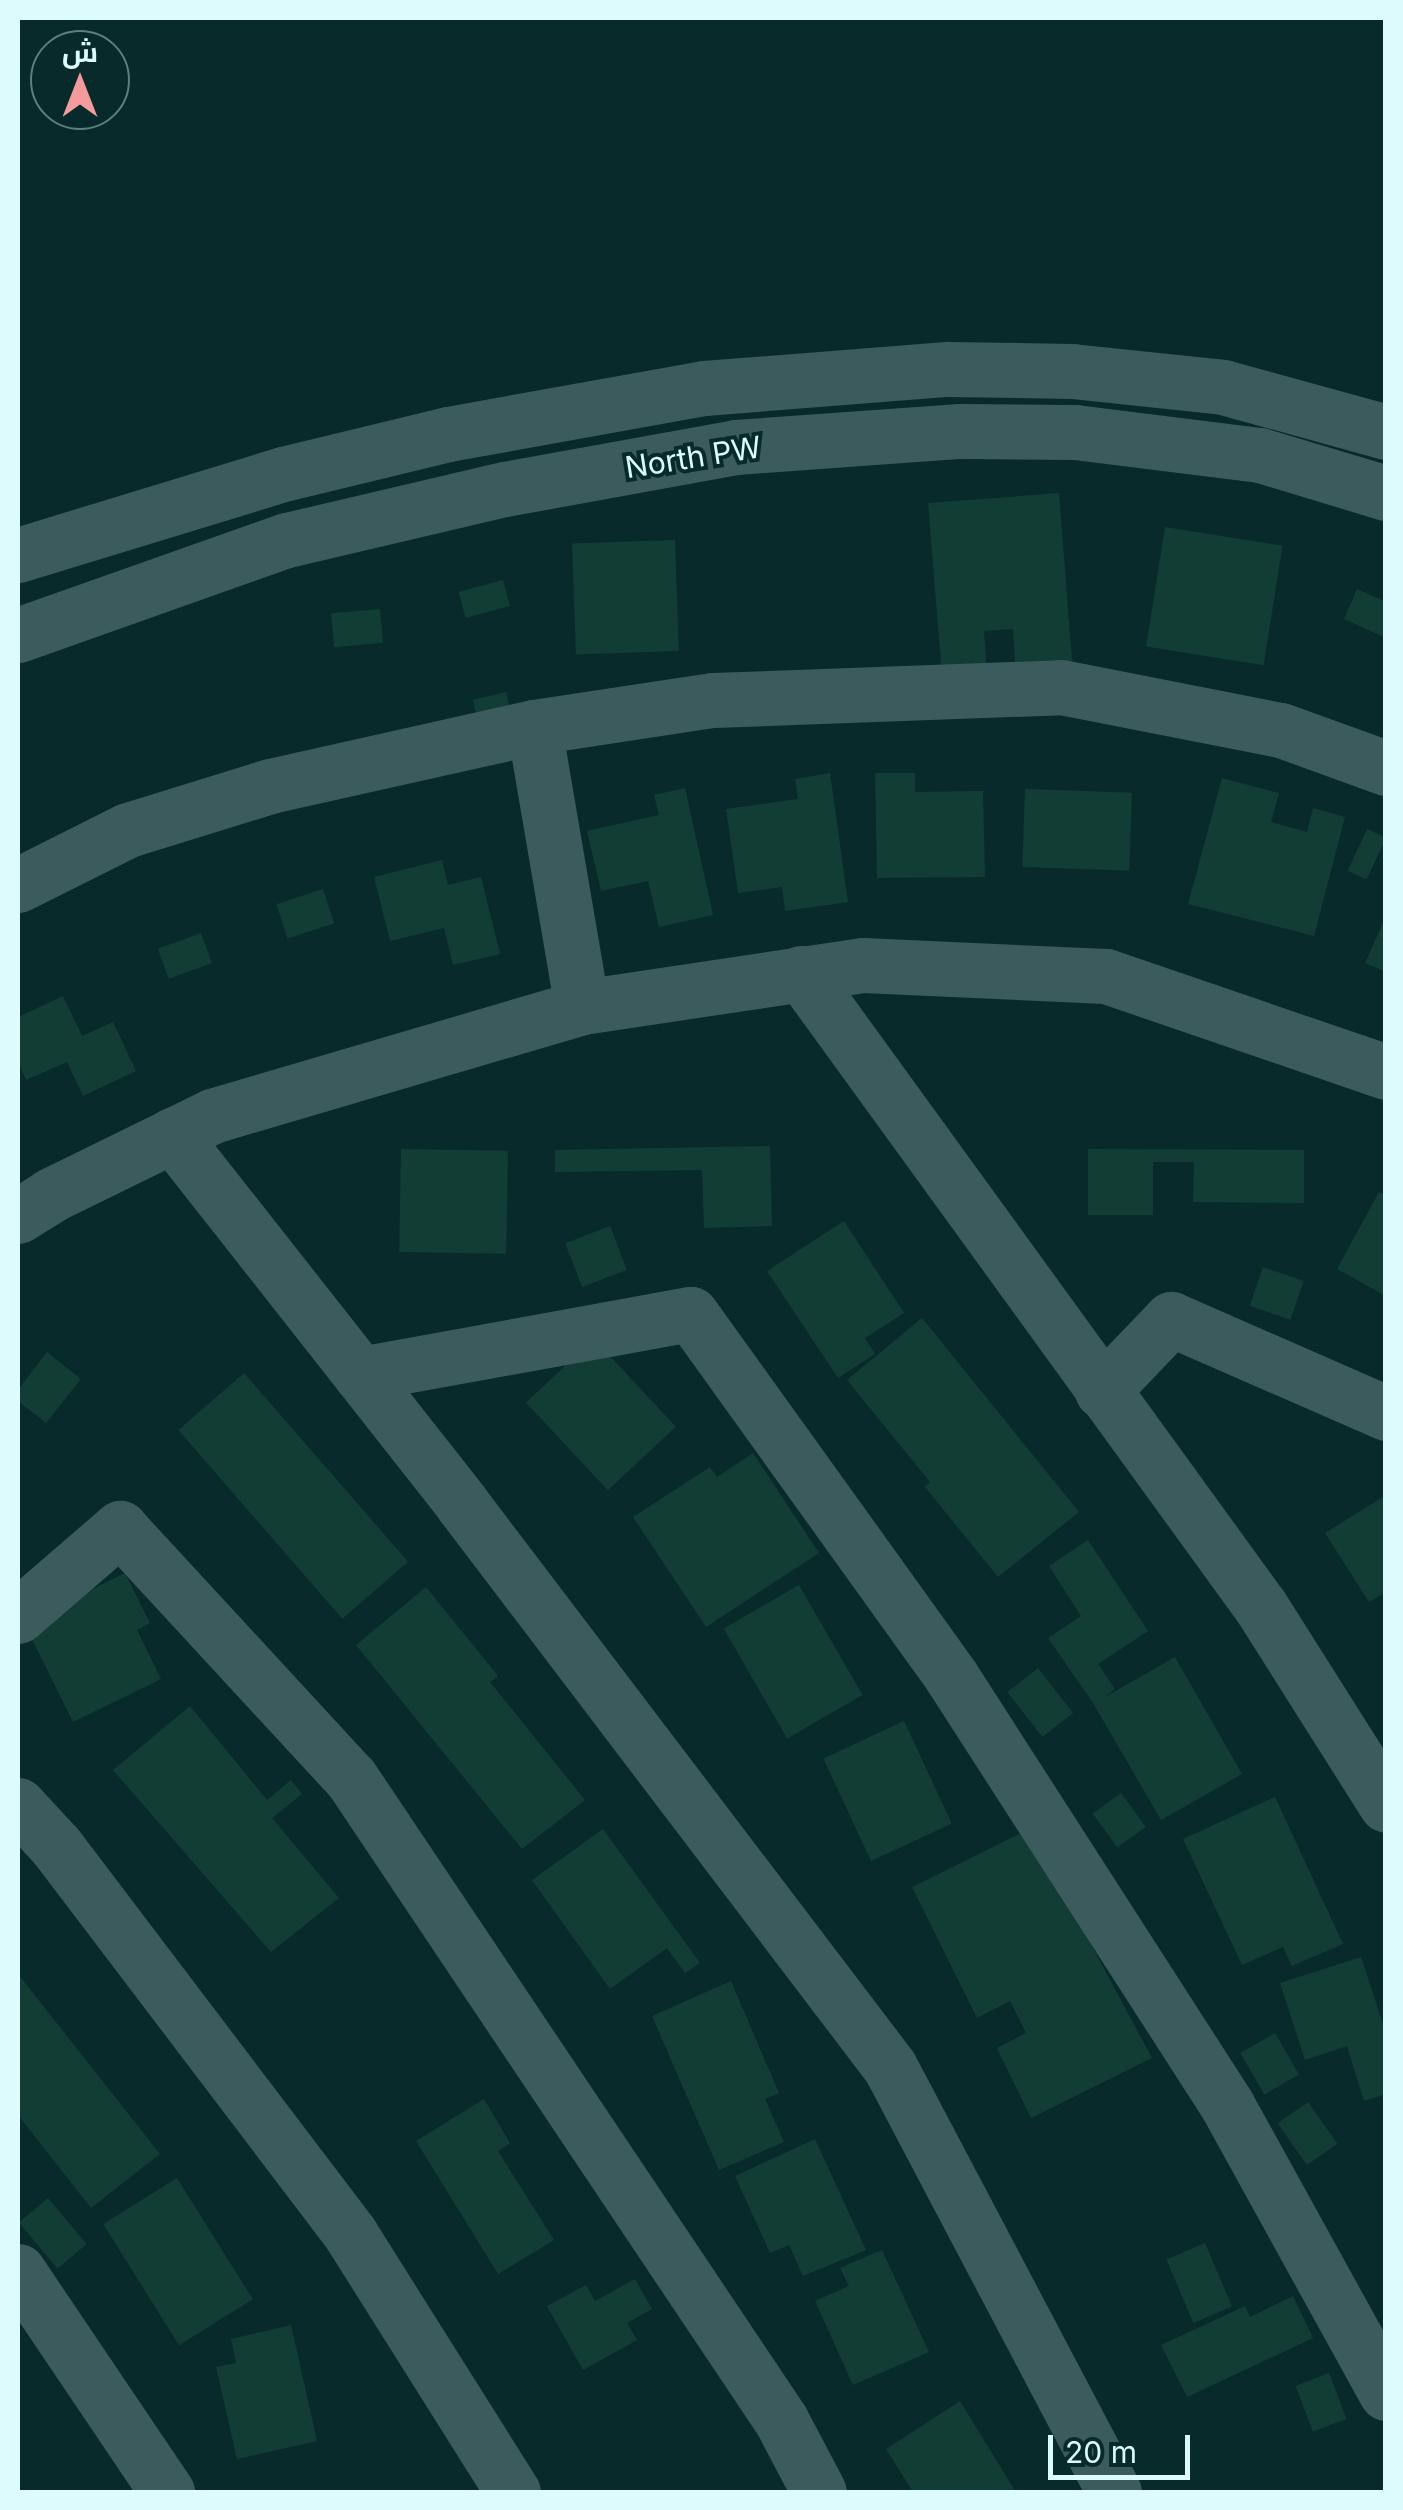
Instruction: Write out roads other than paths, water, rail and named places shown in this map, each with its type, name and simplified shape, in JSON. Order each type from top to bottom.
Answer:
[{"type":"street","name":"North PW","points":[[18,555],[283,474],[429,438],[704,388],[947,369],[1072,371],[1222,387],[1378,415]]},
{"type":"street","name":"North PW","points":[[18,635],[286,540],[505,490],[736,447],[960,431],[1075,432],[1260,456],[1386,494]]},
{"type":"street","points":[[18,885],[128,830],[270,786],[534,728],[713,700],[1061,687],[1281,730],[1386,768]]},
{"type":"street","points":[[534,728],[582,1006]]},
{"type":"street","points":[[18,1216],[50,1195],[212,1116],[582,1006],[863,965],[1106,976],[1386,1072]]},
{"type":"street","points":[[801,974],[1261,1607],[1386,1805]]},
{"type":"street","points":[[172,1136],[360,1374],[890,2067],[1114,2492]]},
{"type":"street","points":[[360,1374],[692,1314],[972,1708],[1227,2105],[1386,2393]]},
{"type":"street","points":[[1102,1391],[1171,1319],[1386,1412]]},
{"type":"street","points":[[18,1616],[120,1528],[351,1778],[780,2420],[819,2492]]},
{"type":"street","points":[[18,1805],[56,1846],[351,2234],[513,2492]]},
{"type":"street","points":[[18,2271],[168,2492]]}]
